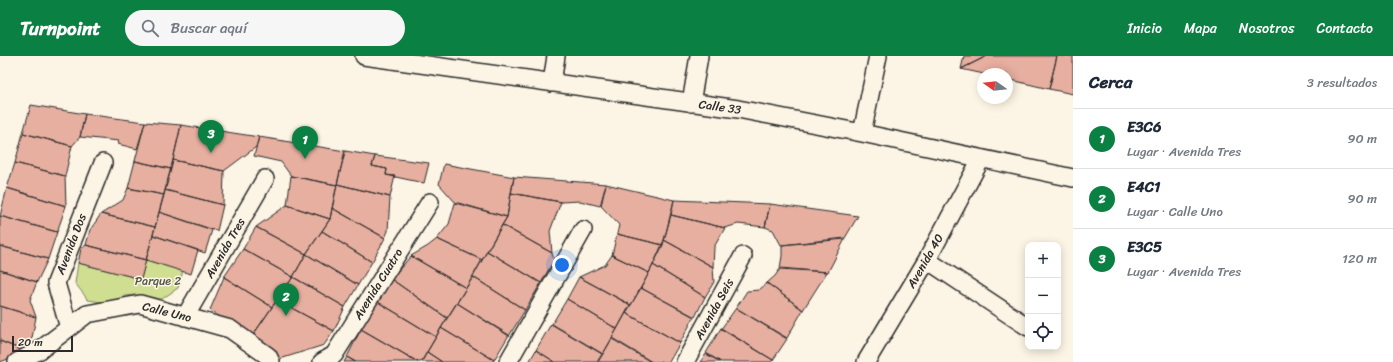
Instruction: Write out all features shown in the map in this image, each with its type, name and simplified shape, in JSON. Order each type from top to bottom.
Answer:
[{"type":"street","name":"Calle 33","points":[[364,56],[428,60],[552,83],[738,109],[862,132],[1073,178]]},
{"type":"street","points":[[552,83],[556,56]]},
{"type":"street","points":[[691,102],[699,56]]},
{"type":"street","points":[[862,132],[878,56]]},
{"type":"street","name":"Avenida 40","points":[[866,362],[927,260],[982,159]]},
{"type":"street","name":"Avenida Dos","points":[[69,328],[56,283],[104,163]]},
{"type":"street","name":"Avenida Tres","points":[[185,317],[265,179]]},
{"type":"street","name":"Avenida Cuatro","points":[[322,362],[334,355],[430,202]]},
{"type":"street","points":[[508,362],[583,230]]},
{"type":"street","name":"Avenida Seis","points":[[685,362],[743,256]]},
{"type":"street","points":[[927,260],[1025,325]]},
{"type":"street","name":"Calle Uno","points":[[18,362],[40,350],[87,314],[140,304],[230,329],[268,356],[271,362]]},
{"type":"green space","name":"Parque 2","points":[[146,260],[183,271],[178,288],[162,299],[134,295],[125,296],[108,303],[88,300],[75,283],[78,263],[141,279]]},
{"type":"building","points":[[964,56],[987,56],[961,69]]},
{"type":"building","points":[[987,56],[1057,56],[1049,89],[1013,80],[1013,68],[977,68],[977,72],[961,69]]},
{"type":"building","points":[[1057,56],[1073,56],[1073,94],[1049,89]]},
{"type":"building","points":[[31,105],[85,114],[80,137],[72,146],[23,133]]},
{"type":"building","points":[[85,114],[145,122],[137,149],[118,144],[119,141],[80,137]]},
{"type":"building","points":[[145,122],[181,125],[171,169],[135,161]]},
{"type":"building","points":[[181,125],[259,137],[256,147],[224,171],[173,160]]},
{"type":"building","points":[[23,133],[72,146],[65,176],[15,163]]},
{"type":"building","points":[[259,137],[345,151],[337,185],[291,176],[281,162],[254,156]]},
{"type":"building","points":[[345,151],[375,156],[372,166],[387,169],[386,175],[395,176],[390,197],[337,184]]},
{"type":"building","points":[[375,156],[429,163],[424,183],[386,175],[387,169],[372,166]]},
{"type":"building","points":[[173,160],[224,171],[223,205],[165,190]]},
{"type":"building","points":[[135,161],[171,169],[164,195],[128,188]]},
{"type":"building","points":[[15,163],[65,176],[66,206],[7,188]]},
{"type":"building","points":[[444,164],[514,177],[507,217],[455,202],[439,184]]},
{"type":"building","points":[[291,176],[337,185],[330,219],[287,205]]},
{"type":"building","points":[[514,177],[606,184],[600,206],[580,201],[561,202],[511,193]]},
{"type":"building","points":[[337,184],[390,197],[388,231],[385,238],[332,208]]},
{"type":"building","points":[[606,184],[674,200],[663,245],[617,234],[619,225],[601,206]]},
{"type":"building","points":[[7,188],[66,206],[57,232],[0,216]]},
{"type":"building","points":[[128,188],[164,195],[155,227],[101,214],[123,200]]},
{"type":"building","points":[[165,190],[223,205],[217,231],[159,212]]},
{"type":"building","points":[[511,193],[561,202],[550,231],[552,253],[502,225],[507,217]]},
{"type":"building","points":[[674,200],[770,204],[765,227],[738,224],[725,228],[671,215]]},
{"type":"building","points":[[455,203],[507,217],[482,260],[437,239],[449,224]]},
{"type":"building","points":[[770,204],[858,216],[845,238],[781,245],[773,230],[765,227]]},
{"type":"building","points":[[287,205],[330,219],[306,254],[256,227]]},
{"type":"building","points":[[332,208],[385,238],[372,262],[322,231],[330,219]]},
{"type":"building","points":[[159,212],[212,230],[205,253],[153,235]]},
{"type":"building","points":[[101,214],[155,227],[146,260],[86,245],[90,230]]},
{"type":"building","points":[[671,215],[725,228],[714,247],[713,267],[664,240]]},
{"type":"building","points":[[0,216],[57,232],[48,259],[0,246]]},
{"type":"building","points":[[502,225],[552,253],[554,260],[541,283],[487,251]]},
{"type":"building","points":[[256,227],[306,254],[293,277],[243,249]]},
{"type":"building","points":[[322,231],[372,262],[358,285],[306,254]]},
{"type":"building","points":[[617,234],[663,245],[649,273],[612,255]]},
{"type":"building","points":[[153,235],[198,250],[191,274],[146,260]]},
{"type":"building","points":[[437,239],[482,260],[466,288],[411,256]]},
{"type":"building","points":[[845,239],[828,272],[780,268],[782,245]]},
{"type":"building","points":[[664,240],[713,267],[714,282],[705,297],[653,265]]},
{"type":"building","points":[[86,245],[146,260],[141,279],[78,263],[81,249]]},
{"type":"building","points":[[0,246],[48,259],[37,282],[0,270]]},
{"type":"building","points":[[243,249],[293,277],[272,307],[224,277]]},
{"type":"building","points":[[487,251],[541,283],[525,310],[473,277]]},
{"type":"building","points":[[306,254],[358,285],[345,307],[293,277]]},
{"type":"building","points":[[612,255],[649,273],[631,305],[579,277],[605,265]]},
{"type":"building","points":[[411,256],[466,288],[447,318],[391,279]]},
{"type":"building","points":[[653,265],[705,297],[695,317],[641,288]]},
{"type":"building","points":[[780,269],[827,272],[803,310],[767,283]]},
{"type":"building","points":[[0,270],[37,282],[30,300],[36,317],[0,306]]},
{"type":"building","points":[[224,277],[272,307],[251,338],[210,310]]},
{"type":"building","points":[[293,277],[345,307],[334,331],[277,300]]},
{"type":"building","points":[[473,277],[525,310],[509,336],[457,303]]},
{"type":"building","points":[[579,277],[630,305],[617,329],[567,299]]},
{"type":"building","points":[[391,279],[447,318],[436,337],[378,302]]},
{"type":"building","points":[[767,283],[803,310],[787,338],[736,308],[747,291],[759,290]]},
{"type":"building","points":[[641,288],[694,317],[680,343],[626,313]]},
{"type":"building","points":[[567,299],[617,329],[603,354],[552,324]]},
{"type":"building","points":[[277,300],[334,331],[324,345],[280,359],[251,338]]},
{"type":"building","points":[[378,302],[436,337],[421,362],[418,362],[361,329]]},
{"type":"building","points":[[457,303],[509,335],[494,360],[441,328]]},
{"type":"building","points":[[0,306],[36,317],[32,338],[22,350],[0,341]]},
{"type":"building","points":[[736,308],[787,339],[773,360],[721,329]]},
{"type":"building","points":[[626,313],[680,343],[669,362],[652,362],[612,338]]},
{"type":"building","points":[[551,324],[602,354],[597,362],[555,362],[536,350]]},
{"type":"building","points":[[441,328],[494,360],[493,362],[442,362],[427,352]]},
{"type":"building","points":[[721,328],[773,360],[771,362],[721,362],[706,353]]},
{"type":"building","points":[[361,329],[418,362],[356,362],[347,357]]},
{"type":"building","points":[[612,339],[651,362],[598,362]]},
{"type":"building","points":[[0,341],[22,350],[11,358],[0,362]]},
{"type":"building","points":[[536,350],[555,362],[529,362]]},
{"type":"building","points":[[427,352],[442,362],[422,362]]},
{"type":"building","points":[[706,354],[720,362],[700,362]]},
{"type":"building","points":[[347,357],[355,362],[344,362]]},
{"type":"place","name":"E3C5","points":[[211,153]]},
{"type":"place","name":"E3C6","points":[[305,159]]},
{"type":"place","name":"E4C1","points":[[286,316]]}]
